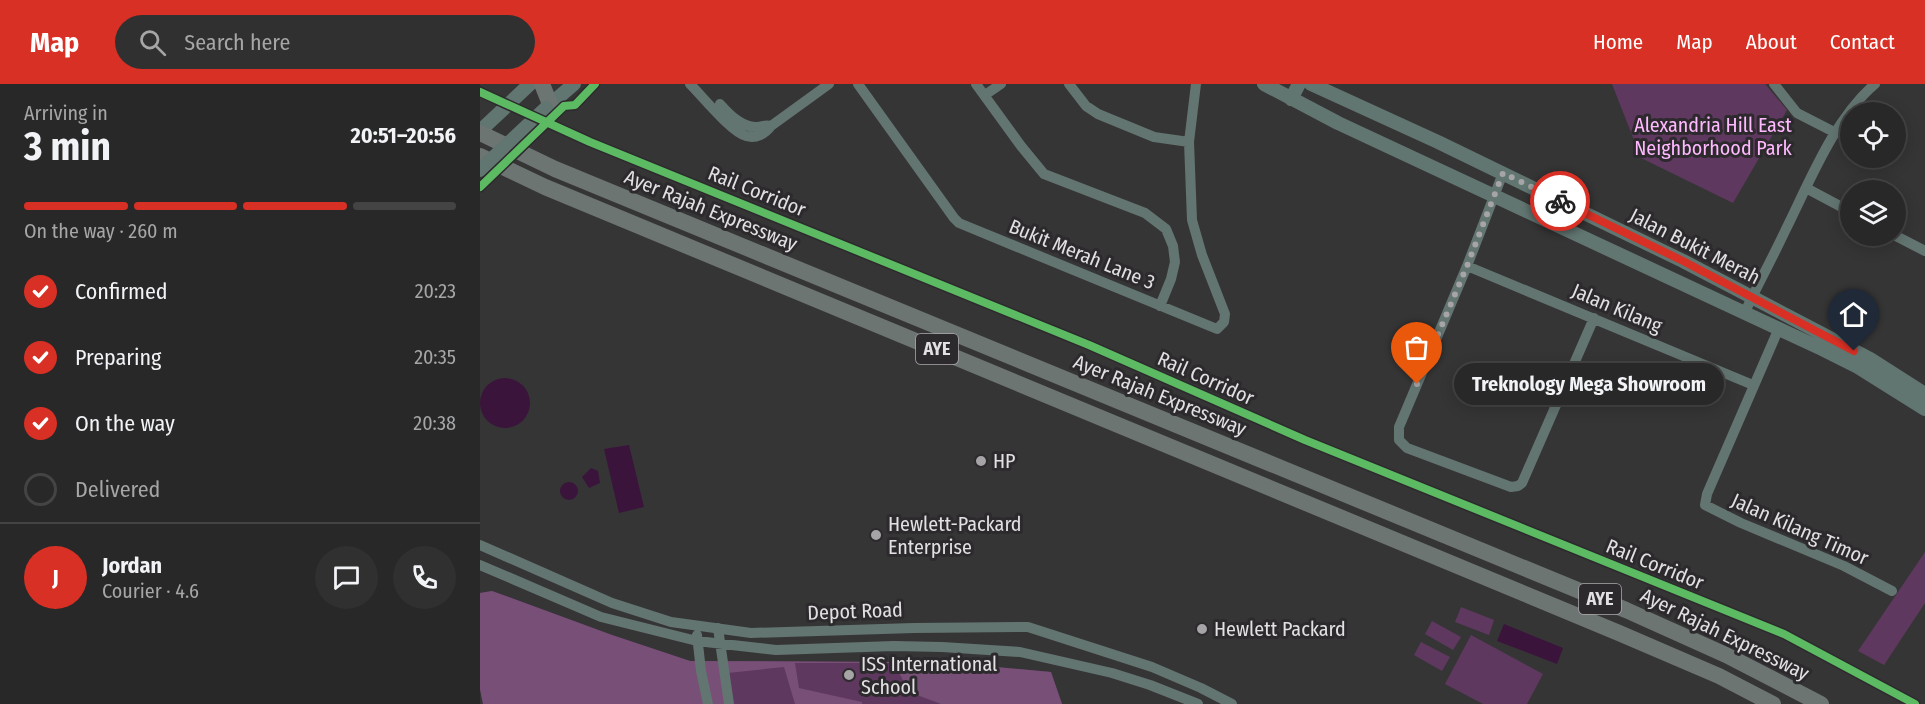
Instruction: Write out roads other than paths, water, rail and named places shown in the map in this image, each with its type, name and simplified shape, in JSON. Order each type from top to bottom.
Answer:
[{"type":"highway","points":[[542,84],[548,106]]},
{"type":"highway","name":"Ayer Rajah Expressway","points":[[480,132],[555,169],[1626,610],[1726,655],[1821,704]]},
{"type":"highway","name":"Ayer Rajah Expressway","points":[[480,156],[545,187],[1629,637],[1719,676],[1773,704]]},
{"type":"main road","points":[[480,170],[574,84]]},
{"type":"main road","name":"Jalan Bukit Merah","points":[[1263,84],[1348,127],[1779,328],[1858,367],[1925,409]]},
{"type":"main road","points":[[1291,99],[1299,84]]},
{"type":"main road","name":"Jalan Bukit Merah","points":[[1311,84],[1503,173],[1752,297],[1870,359],[1925,394]]},
{"type":"main road","points":[[480,132],[527,86]]},
{"type":"main road","points":[[1583,212],[1599,227],[1597,244]]},
{"type":"street","points":[[690,84],[726,121],[746,136],[758,136],[766,132],[829,84]]},
{"type":"street","points":[[699,84],[740,122],[749,127],[765,124],[771,126]]},
{"type":"street","name":"Bukit Merah Lane 3","points":[[858,84],[956,221],[1160,306],[1175,262],[1173,246],[1166,229],[1144,213],[1044,174],[981,90]]},
{"type":"street","points":[[981,90],[993,84]]},
{"type":"street","points":[[981,90],[1001,84]]},
{"type":"street","points":[[1070,84],[1086,106],[1098,114],[1155,137],[1189,142]]},
{"type":"street","points":[[1160,306],[1217,329],[1225,318],[1192,220],[1189,142],[1196,84]]},
{"type":"street","points":[[1774,84],[1797,113],[1836,134]]},
{"type":"street","points":[[1745,312],[1806,188],[1836,134],[1854,104],[1875,84]]},
{"type":"street","points":[[1503,173],[1399,428],[1399,440],[1407,448],[1511,487],[1518,486],[1522,483],[1594,318]]},
{"type":"street","points":[[1806,188],[1840,206]]},
{"type":"street","points":[[1906,241],[1925,251]]},
{"type":"street","name":"Jalan Kilang","points":[[1467,266],[1753,385]]},
{"type":"street","name":"Jalan Kilang Timor","points":[[1779,328],[1707,494],[1705,505],[1741,524],[1844,566],[1892,591]]},
{"type":"street","name":"Depot Road","points":[[480,545],[612,603],[671,622],[751,633],[914,627],[1028,627],[1152,667],[1232,704]]},
{"type":"street","name":"Depot Road","points":[[480,565],[601,617],[697,641],[776,650],[894,646],[1020,652],[1112,673],[1198,704]]},
{"type":"street","points":[[697,626],[697,641],[708,704]]},
{"type":"street","points":[[717,628],[729,704]]},
{"type":"waterway","points":[[480,87],[504,100]]},
{"type":"place","name":"Treknology Mega Showroom","points":[[1417,384]]},
{"type":"place","name":"HP","points":[[981,461]]},
{"type":"place","name":"Hewlett-Packard Enterprise","points":[[876,535]]},
{"type":"place","name":"Hewlett Packard","points":[[1202,629]]},
{"type":"place","name":"ISS International School","points":[[849,675]]},
{"type":"park label","name":"Alexandria Hill East Neighborhood Park","points":[[1713,136]]}]
